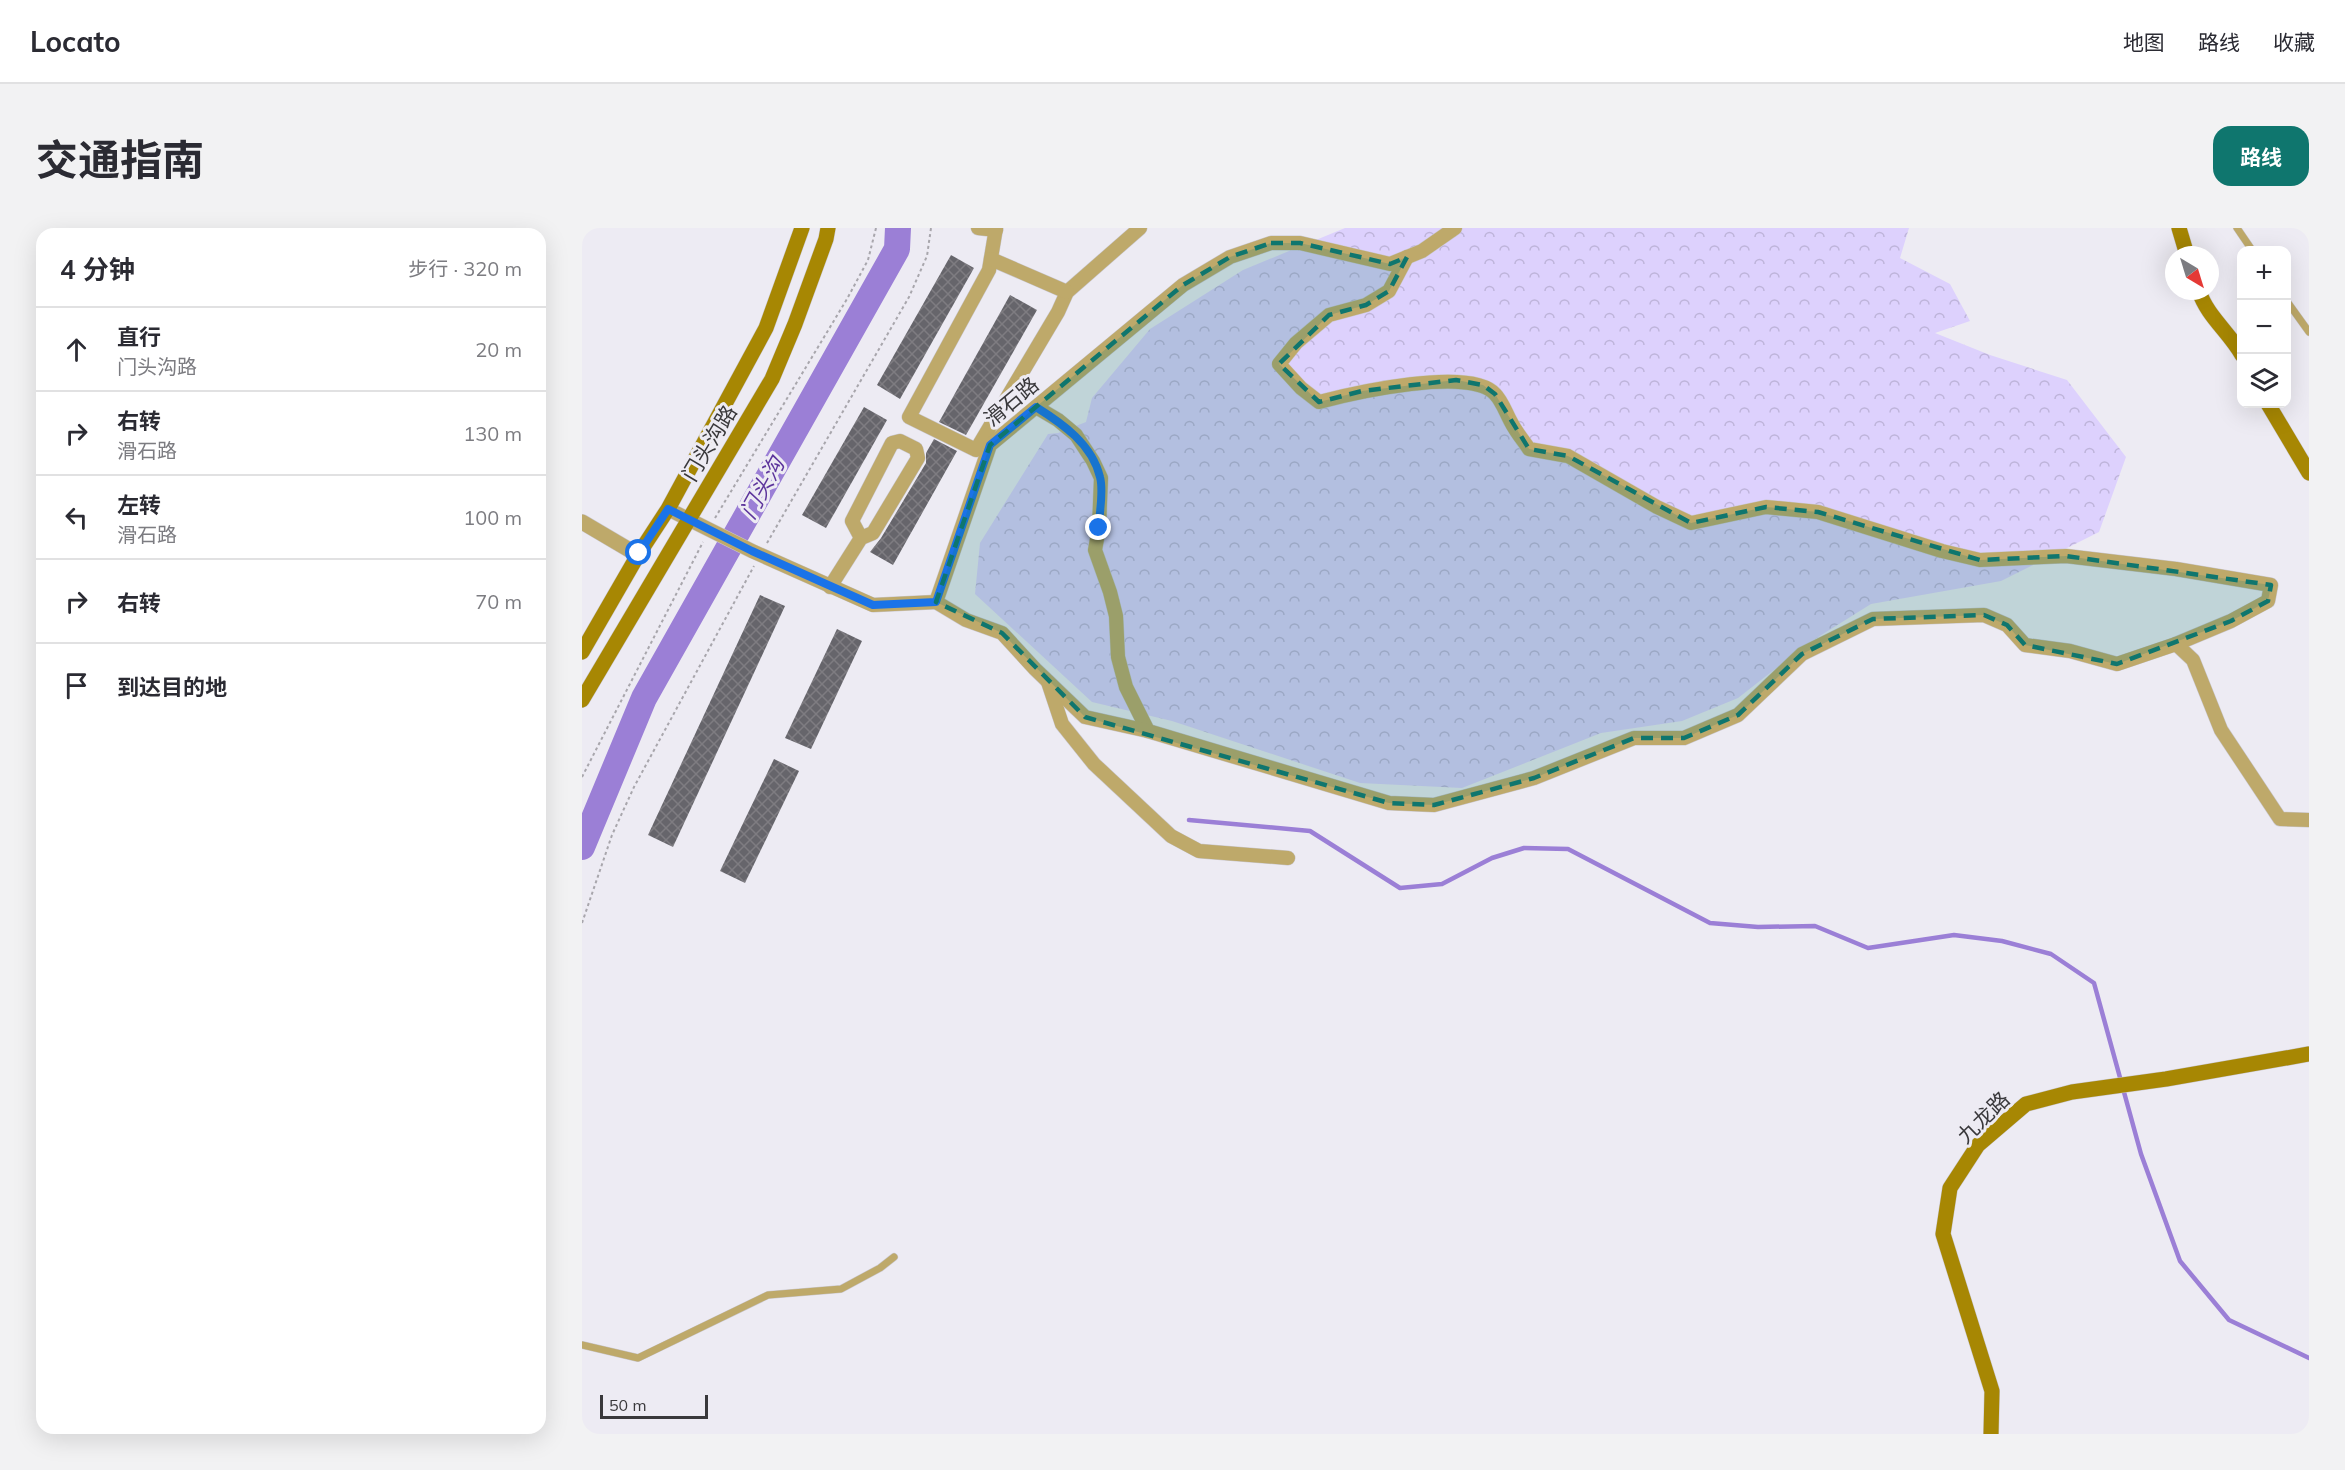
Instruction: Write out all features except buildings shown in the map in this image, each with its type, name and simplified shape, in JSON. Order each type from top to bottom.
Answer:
[{"type":"main road","name":"门头沟路","points":[[582,652],[638,555],[668,509],[766,328],[802,228]]},
{"type":"main road","name":"门头沟路","points":[[582,700],[772,379],[795,324],[828,228]]},
{"type":"main road","points":[[2179,228],[2184,246]]},
{"type":"main road","points":[[2202,300],[2234,341],[2240,354]]},
{"type":"main road","points":[[2270,408],[2309,473]]},
{"type":"main road","name":"九龙路","points":[[1991,1434],[1992,1392],[1943,1234],[1950,1188],[1978,1145],[2026,1104],[2072,1092],[2166,1079],[2309,1054]]},
{"type":"street","points":[[978,228],[996,229],[990,270],[909,417],[976,450],[1058,312],[1067,292],[1140,228]]},
{"type":"street","name":"滑石路","points":[[936,602],[990,445],[1183,285],[1230,257],[1271,243],[1300,243],[1390,264],[1422,251],[1455,228]]},
{"type":"street","points":[[668,509],[756,553],[873,605],[936,602],[966,620],[1002,633],[1085,717],[1148,731],[1389,802],[1434,805],[1534,778],[1634,738],[1684,738],[1738,715],[1802,654],[1873,619],[1984,615],[2007,625],[2025,645],[2070,651],[2117,664],[2176,644],[2231,621],[2268,601],[2271,585],[2176,569],[2066,556],[1980,560],[1942,551],[1818,512],[1766,507],[1690,523],[1657,507],[1568,456],[1529,449],[1495,394],[1483,385],[1456,380],[1362,391],[1319,402],[1301,388],[1280,364],[1296,343],[1329,315],[1366,304],[1389,291],[1407,257]]},
{"type":"street","points":[[992,259],[1067,292]]},
{"type":"street","points":[[1036,407],[1058,420],[1076,435],[1094,460],[1101,478],[1099,528],[1095,550],[1114,608],[1118,657],[1126,687],[1148,731]]},
{"type":"street","points":[[830,586],[861,538],[873,533],[918,458],[915,449],[900,441],[892,443],[852,521],[861,538]]},
{"type":"street","points":[[582,522],[638,555]]},
{"type":"street","points":[[2176,644],[2193,660],[2221,730],[2280,819],[2309,820]]},
{"type":"street","points":[[1048,682],[1062,724],[1068,732],[1094,764],[1172,836],[1199,851],[1288,858]]},
{"type":"lane","points":[[2236,228],[2249,246]]},
{"type":"lane","points":[[2291,307],[2309,332]]},
{"type":"lane","points":[[582,1345],[638,1358],[768,1296],[841,1289],[880,1268],[894,1257]]},
{"type":"path","points":[[582,777],[708,530],[868,260],[876,228]]},
{"type":"path","points":[[582,923],[612,835],[634,787],[756,553],[909,297],[927,256],[931,228]]},
{"type":"highlighted area","points":[[1271,243],[1300,243],[1390,264],[1407,257],[1389,291],[1366,305],[1329,315],[1279,364],[1319,402],[1362,391],[1456,380],[1483,385],[1495,394],[1529,449],[1568,456],[1691,523],[1766,507],[1818,512],[1980,560],[2066,556],[2271,585],[2268,601],[2231,621],[2117,664],[2025,645],[2007,625],[1984,615],[1873,619],[1802,654],[1738,715],[1684,738],[1634,738],[1534,778],[1434,805],[1389,803],[1085,717],[1002,633],[936,602],[990,445],[1183,285],[1230,257]]},
{"type":"green space","points":[[1345,228],[1909,228],[1900,258],[1950,284],[1970,321],[1935,333],[1990,355],[2067,380],[2126,457],[2099,532],[2001,581],[1871,604],[1807,644],[1738,698],[1682,721],[1601,733],[1462,788],[1360,783],[1172,721],[1092,702],[975,594],[980,543],[1048,434],[1058,433],[1086,422],[1092,398],[1150,329],[1243,270]]},
{"type":"waterway","name":"门头沟","points":[[582,847],[644,698],[897,249],[898,228]]},
{"type":"waterway","points":[[1189,820],[1310,831],[1400,888],[1442,884],[1492,858],[1524,848],[1568,849],[1710,923],[1758,927],[1815,926],[1868,948],[1954,935],[2002,941],[2051,954],[2094,983],[2141,1154],[2180,1261],[2229,1320],[2309,1358]]},
{"type":"route","points":[[639,553],[668,509],[752,551],[873,605],[936,602],[990,445],[1036,407],[1058,420],[1076,435],[1094,460],[1101,478],[1099,528]]}]
